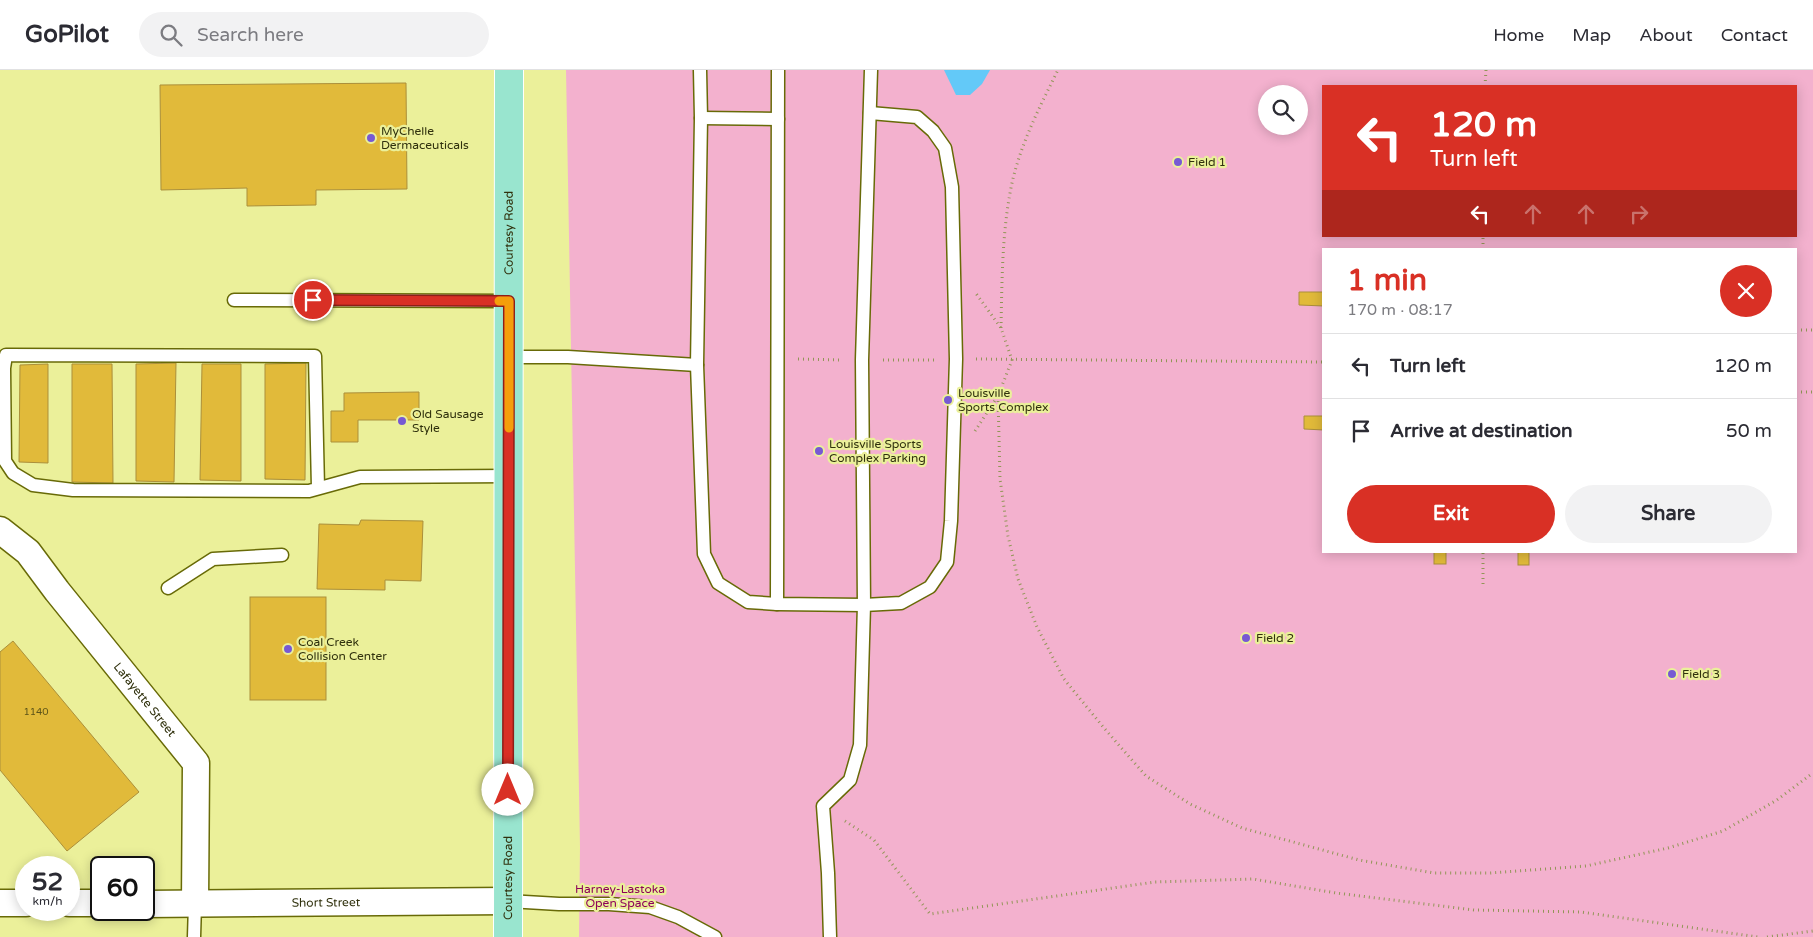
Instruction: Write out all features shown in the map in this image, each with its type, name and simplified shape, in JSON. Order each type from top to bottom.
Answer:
[{"type":"main road","name":"Courtesy Road","points":[[508,937],[509,70]]},
{"type":"street","name":"Lafayette Street","points":[[0,530],[28,552],[57,591],[196,763],[195,904]]},
{"type":"street","name":"Short Street","points":[[155,904],[508,901]]},
{"type":"street","points":[[0,903],[15,903]]},
{"type":"lane","points":[[700,70],[697,365],[704,554],[718,583],[748,602],[864,605],[901,603],[930,586],[947,562],[951,522],[956,359],[952,187],[946,148],[933,131],[917,117],[870,113]]},
{"type":"lane","points":[[777,604],[778,70]]},
{"type":"lane","points":[[830,937],[823,806],[850,780],[860,745],[864,605],[862,360],[871,70]]},
{"type":"lane","points":[[701,118],[778,119]]},
{"type":"lane","points":[[234,300],[509,301]]},
{"type":"lane","points":[[318,488],[315,356],[6,355],[2,368],[5,461],[13,473],[33,485],[73,490],[310,491],[360,477],[509,476]]},
{"type":"lane","points":[[509,357],[568,357],[697,365]]},
{"type":"lane","points":[[168,588],[213,559],[282,555]]},
{"type":"lane","points":[[508,901],[650,907],[678,917],[715,937]]},
{"type":"lane","points":[[194,937],[195,904]]},
{"type":"path","points":[[1001,328],[1003,244],[1012,182],[1031,124],[1058,70]]},
{"type":"path","points":[[1485,85],[1486,70]]},
{"type":"path","points":[[953,464],[998,396],[1012,360],[1001,328],[978,294],[954,270]]},
{"type":"path","points":[[1797,330],[1813,330]]},
{"type":"path","points":[[778,358],[1322,362]]},
{"type":"path","points":[[1797,392],[1813,392]]},
{"type":"path","points":[[998,396],[1000,479],[1008,536],[1018,579],[1036,627],[1064,679],[1104,728],[1146,776],[1190,804],[1242,828],[1358,860],[1434,872],[1490,874],[1586,866],[1668,848],[1723,830],[1777,800],[1813,773]]},
{"type":"path","points":[[1483,553],[1483,584]]},
{"type":"path","points":[[823,806],[874,840],[930,914],[1155,882],[1252,879],[1336,893],[1464,909],[1581,912],[1758,937]]},
{"type":"path","points":[[1767,937],[1813,931]]},
{"type":"green space","name":"Louisville Sports Complex","points":[[566,70],[1813,70],[1813,937],[579,937],[580,847]]},
{"type":"water","points":[[944,70],[990,70],[982,84],[970,95],[956,95]]},
{"type":"building","points":[[406,83],[407,189],[316,190],[316,205],[247,206],[247,188],[161,190],[160,85]]},
{"type":"building","points":[[1299,292],[1322,292],[1322,306],[1299,305]]},
{"type":"building","points":[[176,363],[174,482],[136,481],[136,364]]},
{"type":"building","points":[[306,363],[305,480],[265,479],[265,364]]},
{"type":"building","points":[[48,364],[48,463],[19,462],[20,365]]},
{"type":"building","points":[[72,364],[112,364],[113,483],[72,482]]},
{"type":"building","points":[[202,364],[241,364],[241,481],[200,480]]},
{"type":"building","points":[[419,392],[419,420],[358,420],[358,442],[331,442],[331,411],[344,411],[344,393]]},
{"type":"building","points":[[1304,416],[1322,416],[1322,430],[1304,429]]},
{"type":"building","points":[[361,520],[423,521],[421,581],[385,580],[385,590],[317,589],[319,524],[359,525]]},
{"type":"building","points":[[1434,553],[1446,553],[1446,564],[1434,564]]},
{"type":"building","points":[[1518,553],[1529,553],[1529,565],[1518,565]]},
{"type":"building","name":"Coal Creek Collision Center","points":[[250,597],[326,597],[326,700],[250,700]]},
{"type":"building","points":[[13,641],[139,792],[67,851],[0,770],[0,652]]},
{"type":"slow traffic","points":[[499,301],[509,301],[509,428]]},
{"type":"place","name":"MyChelle Dermaceuticals","points":[[371,138]]},
{"type":"place","name":"Field 1","points":[[1178,162]]},
{"type":"place","name":"Louisville Sports Complex","points":[[948,400]]},
{"type":"place","name":"Old Sausage Style","points":[[402,421]]},
{"type":"place","name":"Louisville Sports Complex Parking","points":[[819,451]]},
{"type":"place","name":"Field 2","points":[[1246,638]]},
{"type":"place","name":"Coal Creek Collision Center","points":[[288,649]]},
{"type":"place","name":"Field 3","points":[[1672,674]]},
{"type":"route","points":[[313,300],[509,301],[508,790]]},
{"type":"park label","name":"Harney-Lastoka Open Space","points":[[620,896]]}]
